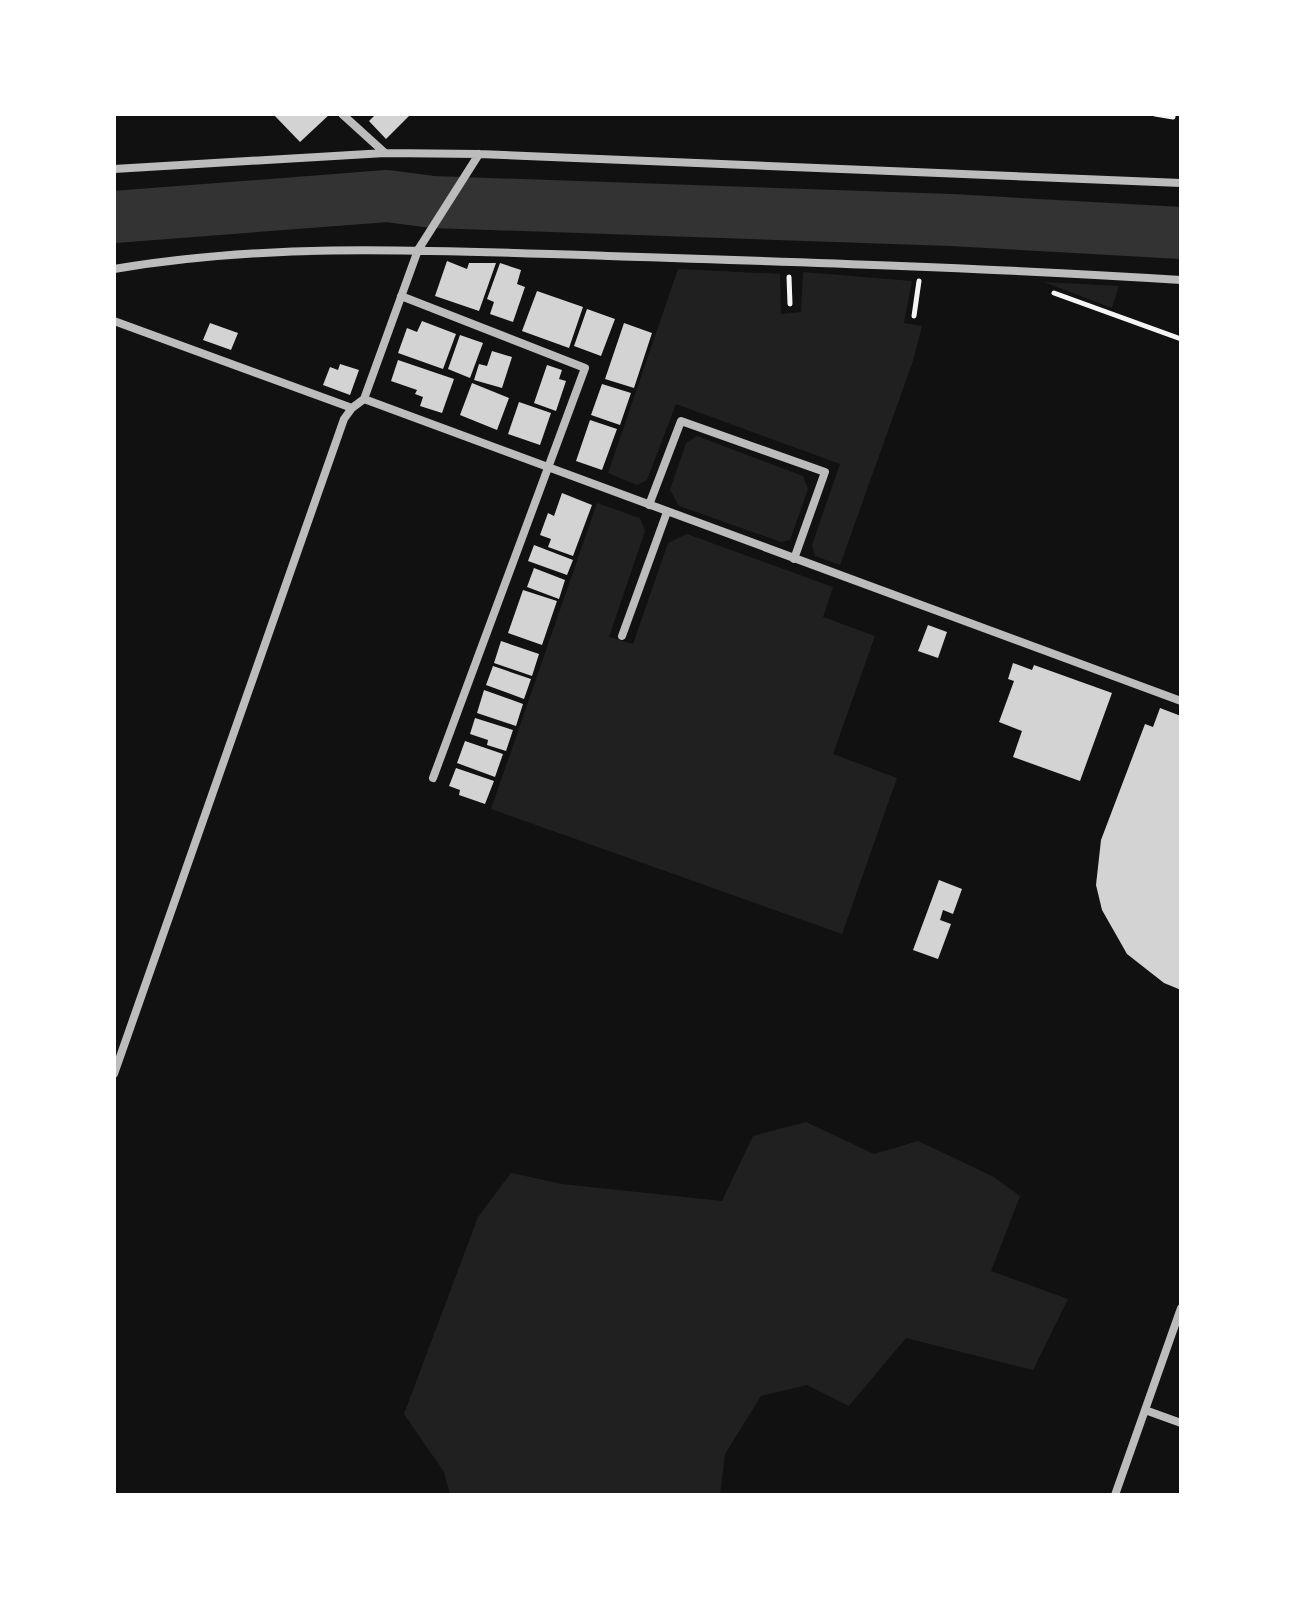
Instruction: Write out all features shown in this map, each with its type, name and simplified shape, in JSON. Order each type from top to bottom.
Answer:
[{"type":"street","points":[[342,114],[385,153]]},
{"type":"street","points":[[114,169],[385,153],[479,154],[1181,183]]},
{"type":"street","points":[[114,1074],[344,419],[364,399],[418,250],[479,154]]},
{"type":"street","points":[[114,269],[312,249],[418,250],[921,266],[1181,280]]},
{"type":"street","points":[[401,296],[585,368],[433,778]]},
{"type":"street","points":[[114,321],[352,408]]},
{"type":"street","points":[[364,399],[1181,701]]},
{"type":"street","points":[[649,505],[681,421],[825,472],[794,559]]},
{"type":"street","points":[[622,636],[667,512]]},
{"type":"street","points":[[1115,1495],[1181,1308]]},
{"type":"street","points":[[1145,1410],[1181,1423]]},
{"type":"path","points":[[1155,114],[1173,117],[1173,114]]},
{"type":"path","points":[[914,316],[921,266]]},
{"type":"path","points":[[1053,293],[1181,339]]},
{"type":"shaded area","points":[[678,269],[780,274],[781,314],[801,312],[803,272],[912,281],[904,323],[922,326],[913,361],[840,565],[815,556],[812,545],[840,464],[676,404],[647,480],[637,485],[608,473]]},
{"type":"shaded area","points":[[1044,282],[1119,286],[1112,308]]},
{"type":"shaded area","points":[[697,436],[803,476],[808,489],[790,540],[781,542],[679,506],[670,490],[686,443]]},
{"type":"shaded area","points":[[597,503],[640,518],[645,531],[609,637],[633,644],[668,543],[687,534],[833,587],[823,617],[875,636],[833,754],[897,778],[842,934],[491,809]]},
{"type":"shaded area","points":[[806,1122],[874,1154],[918,1141],[992,1176],[1020,1196],[991,1271],[1068,1299],[1033,1370],[906,1338],[849,1406],[807,1385],[761,1396],[725,1454],[720,1495],[450,1495],[444,1472],[404,1414],[478,1217],[511,1173],[562,1184],[722,1201],[753,1136]]},
{"type":"building","points":[[273,114],[330,114],[300,142]]},
{"type":"building","points":[[376,114],[411,114],[386,139],[369,121]]},
{"type":"building","points":[[447,261],[467,269],[469,263],[496,263],[479,311],[435,296]]},
{"type":"building","points":[[500,263],[521,270],[517,284],[525,287],[513,322],[490,314],[494,302],[487,299]]},
{"type":"building","points":[[537,291],[583,307],[569,348],[522,331]]},
{"type":"building","points":[[587,309],[615,319],[601,356],[574,346]]},
{"type":"building","points":[[422,321],[456,334],[443,369],[398,353],[407,328],[417,332]]},
{"type":"building","points":[[210,323],[238,333],[231,350],[203,340]]},
{"type":"building","points":[[624,323],[652,333],[634,388],[605,379]]},
{"type":"building","points":[[460,335],[483,343],[470,378],[448,369]]},
{"type":"building","points":[[492,351],[512,357],[502,388],[474,380],[479,364],[487,366]]},
{"type":"building","points":[[398,360],[454,379],[442,413],[420,406],[423,397],[415,394],[417,390],[391,381]]},
{"type":"building","points":[[340,364],[359,370],[350,395],[323,385],[330,367],[338,370]]},
{"type":"building","points":[[547,365],[562,370],[559,379],[566,381],[556,411],[534,403]]},
{"type":"building","points":[[472,383],[509,398],[497,430],[460,415]]},
{"type":"building","points":[[602,384],[631,393],[620,425],[591,415]]},
{"type":"building","points":[[519,402],[551,413],[540,445],[508,434]]},
{"type":"building","points":[[590,420],[617,429],[602,470],[576,461]]},
{"type":"building","points":[[562,493],[592,505],[573,556],[548,547],[551,539],[540,535],[548,513],[554,516]]},
{"type":"building","points":[[534,545],[573,560],[567,575],[528,561]]},
{"type":"building","points":[[534,568],[565,580],[559,599],[527,587]]},
{"type":"building","points":[[523,590],[557,601],[542,645],[508,633]]},
{"type":"building","points":[[928,625],[947,632],[938,658],[918,651]]},
{"type":"building","points":[[501,641],[539,654],[532,676],[494,663]]},
{"type":"building","points":[[1013,663],[1032,670],[1034,665],[1112,693],[1080,781],[1013,757],[1022,731],[999,722],[1014,681],[1008,679]]},
{"type":"building","points":[[493,666],[531,679],[524,699],[486,685]]},
{"type":"building","points":[[484,690],[523,704],[516,726],[477,713]]},
{"type":"building","points":[[1160,708],[1181,716],[1181,990],[1164,983],[1127,954],[1102,910],[1096,885],[1101,840],[1145,724],[1153,727]]},
{"type":"building","points":[[475,718],[513,730],[506,751],[487,745],[488,740],[470,734]]},
{"type":"building","points":[[465,741],[503,754],[495,777],[457,763]]},
{"type":"building","points":[[456,768],[494,781],[485,804],[459,795],[460,790],[449,786]]},
{"type":"building","points":[[939,880],[962,889],[953,914],[943,910],[940,920],[951,924],[938,959],[913,950]]},
{"type":"waterway","points":[[114,217],[387,196],[433,202],[951,220],[1181,233]]}]
